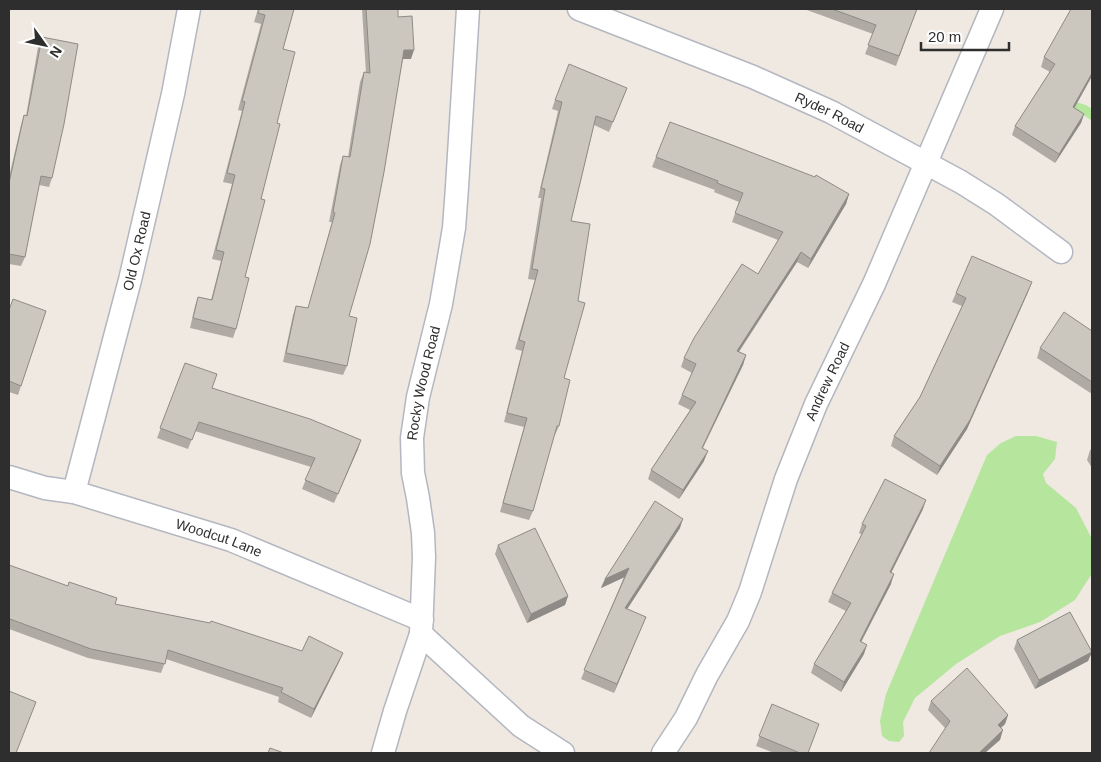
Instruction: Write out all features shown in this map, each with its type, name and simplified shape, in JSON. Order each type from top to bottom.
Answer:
[{"type":"street","name":"Old Ox Road","points":[[74,492],[130,280],[173,94],[190,9]]},
{"type":"street","name":"Rocky Wood Road","points":[[383,753],[422,627],[424,549],[420,506],[413,472],[412,438],[418,397],[441,304],[454,228],[468,9]]},
{"type":"street","name":"Ryder Road","points":[[579,9],[753,76],[831,112],[962,182],[996,204],[1061,252]]},
{"type":"street","name":"Andrew Road","points":[[663,753],[686,718],[707,675],[738,621],[750,592],[786,479],[812,413],[874,284],[992,9]]},
{"type":"street","name":"Woodcut Lane","points":[[9,477],[46,488],[74,492],[231,540],[422,627],[521,726],[563,753]]},
{"type":"green space","points":[[1061,98],[1086,105],[1092,109],[1092,121]]},
{"type":"green space","points":[[1016,436],[1036,436],[1057,442],[1055,459],[1043,474],[1046,483],[1076,508],[1092,539],[1091,575],[1075,600],[1040,622],[1000,636],[956,664],[915,698],[903,722],[904,736],[899,742],[889,741],[882,736],[880,721],[886,694],[987,455],[1001,443]]},
{"type":"building","points":[[259,9],[294,9],[283,49],[295,52],[277,123],[280,124],[261,199],[265,200],[245,277],[249,278],[236,329],[193,318],[198,297],[212,300],[224,252],[216,250],[235,175],[227,173],[245,102],[242,101],[265,15],[258,13]]},
{"type":"building","points":[[366,9],[398,9],[398,17],[412,16],[414,50],[404,50],[370,244],[349,316],[357,318],[347,366],[286,353],[296,306],[308,308],[335,213],[333,212],[343,156],[350,157],[364,72],[370,73]]},
{"type":"building","points":[[832,9],[917,9],[899,56],[868,45],[876,25]]},
{"type":"building","points":[[1071,9],[1092,9],[1092,73],[1073,107],[1084,114],[1059,154],[1015,126],[1055,64],[1044,57]]},
{"type":"building","points":[[42,37],[78,44],[52,178],[41,176],[25,257],[9,254],[9,183],[24,115],[27,116]]},
{"type":"building","points":[[569,64],[627,88],[613,122],[596,116],[571,221],[590,224],[578,301],[585,303],[564,378],[570,380],[559,426],[557,426],[533,511],[503,503],[527,418],[507,413],[525,342],[519,340],[538,270],[532,269],[545,189],[541,188],[562,102],[555,100]]},
{"type":"building","points":[[670,122],[815,177],[816,175],[849,194],[811,259],[801,252],[737,351],[746,355],[702,448],[708,451],[683,490],[651,470],[696,402],[682,395],[696,364],[684,358],[694,338],[742,264],[758,274],[783,232],[735,213],[743,193],[717,183],[718,181],[656,157]]},
{"type":"building","points":[[972,256],[1032,282],[970,420],[940,466],[894,436],[920,397],[966,298],[956,293]]},
{"type":"building","points":[[13,299],[46,311],[21,386],[9,381],[9,310]]},
{"type":"building","points":[[1064,312],[1092,331],[1092,382],[1040,348]]},
{"type":"building","points":[[185,363],[217,374],[212,388],[310,419],[361,440],[338,494],[305,480],[315,458],[199,422],[192,440],[160,428]]},
{"type":"building","points":[[885,479],[926,500],[890,572],[894,574],[860,641],[867,645],[844,682],[814,664],[851,603],[832,593],[866,526],[862,524]]},
{"type":"building","points":[[655,501],[683,519],[625,608],[646,617],[617,684],[584,670],[629,568],[605,579]]},
{"type":"building","points":[[535,528],[568,596],[531,614],[498,545]]},
{"type":"building","points":[[9,565],[68,586],[69,582],[117,598],[115,604],[210,623],[211,621],[302,651],[309,636],[343,653],[314,709],[281,692],[283,688],[168,650],[165,664],[91,649],[10,619],[9,622]]},
{"type":"building","points":[[1070,612],[1092,652],[1039,680],[1017,640]]},
{"type":"building","points":[[967,668],[1008,715],[998,725],[1003,730],[979,753],[929,753],[950,721],[931,701]]},
{"type":"building","points":[[9,691],[36,702],[16,753],[9,753]]},
{"type":"building","points":[[772,704],[819,724],[808,753],[800,753],[759,736]]},
{"type":"building","points":[[270,748],[284,753],[268,753]]}]
